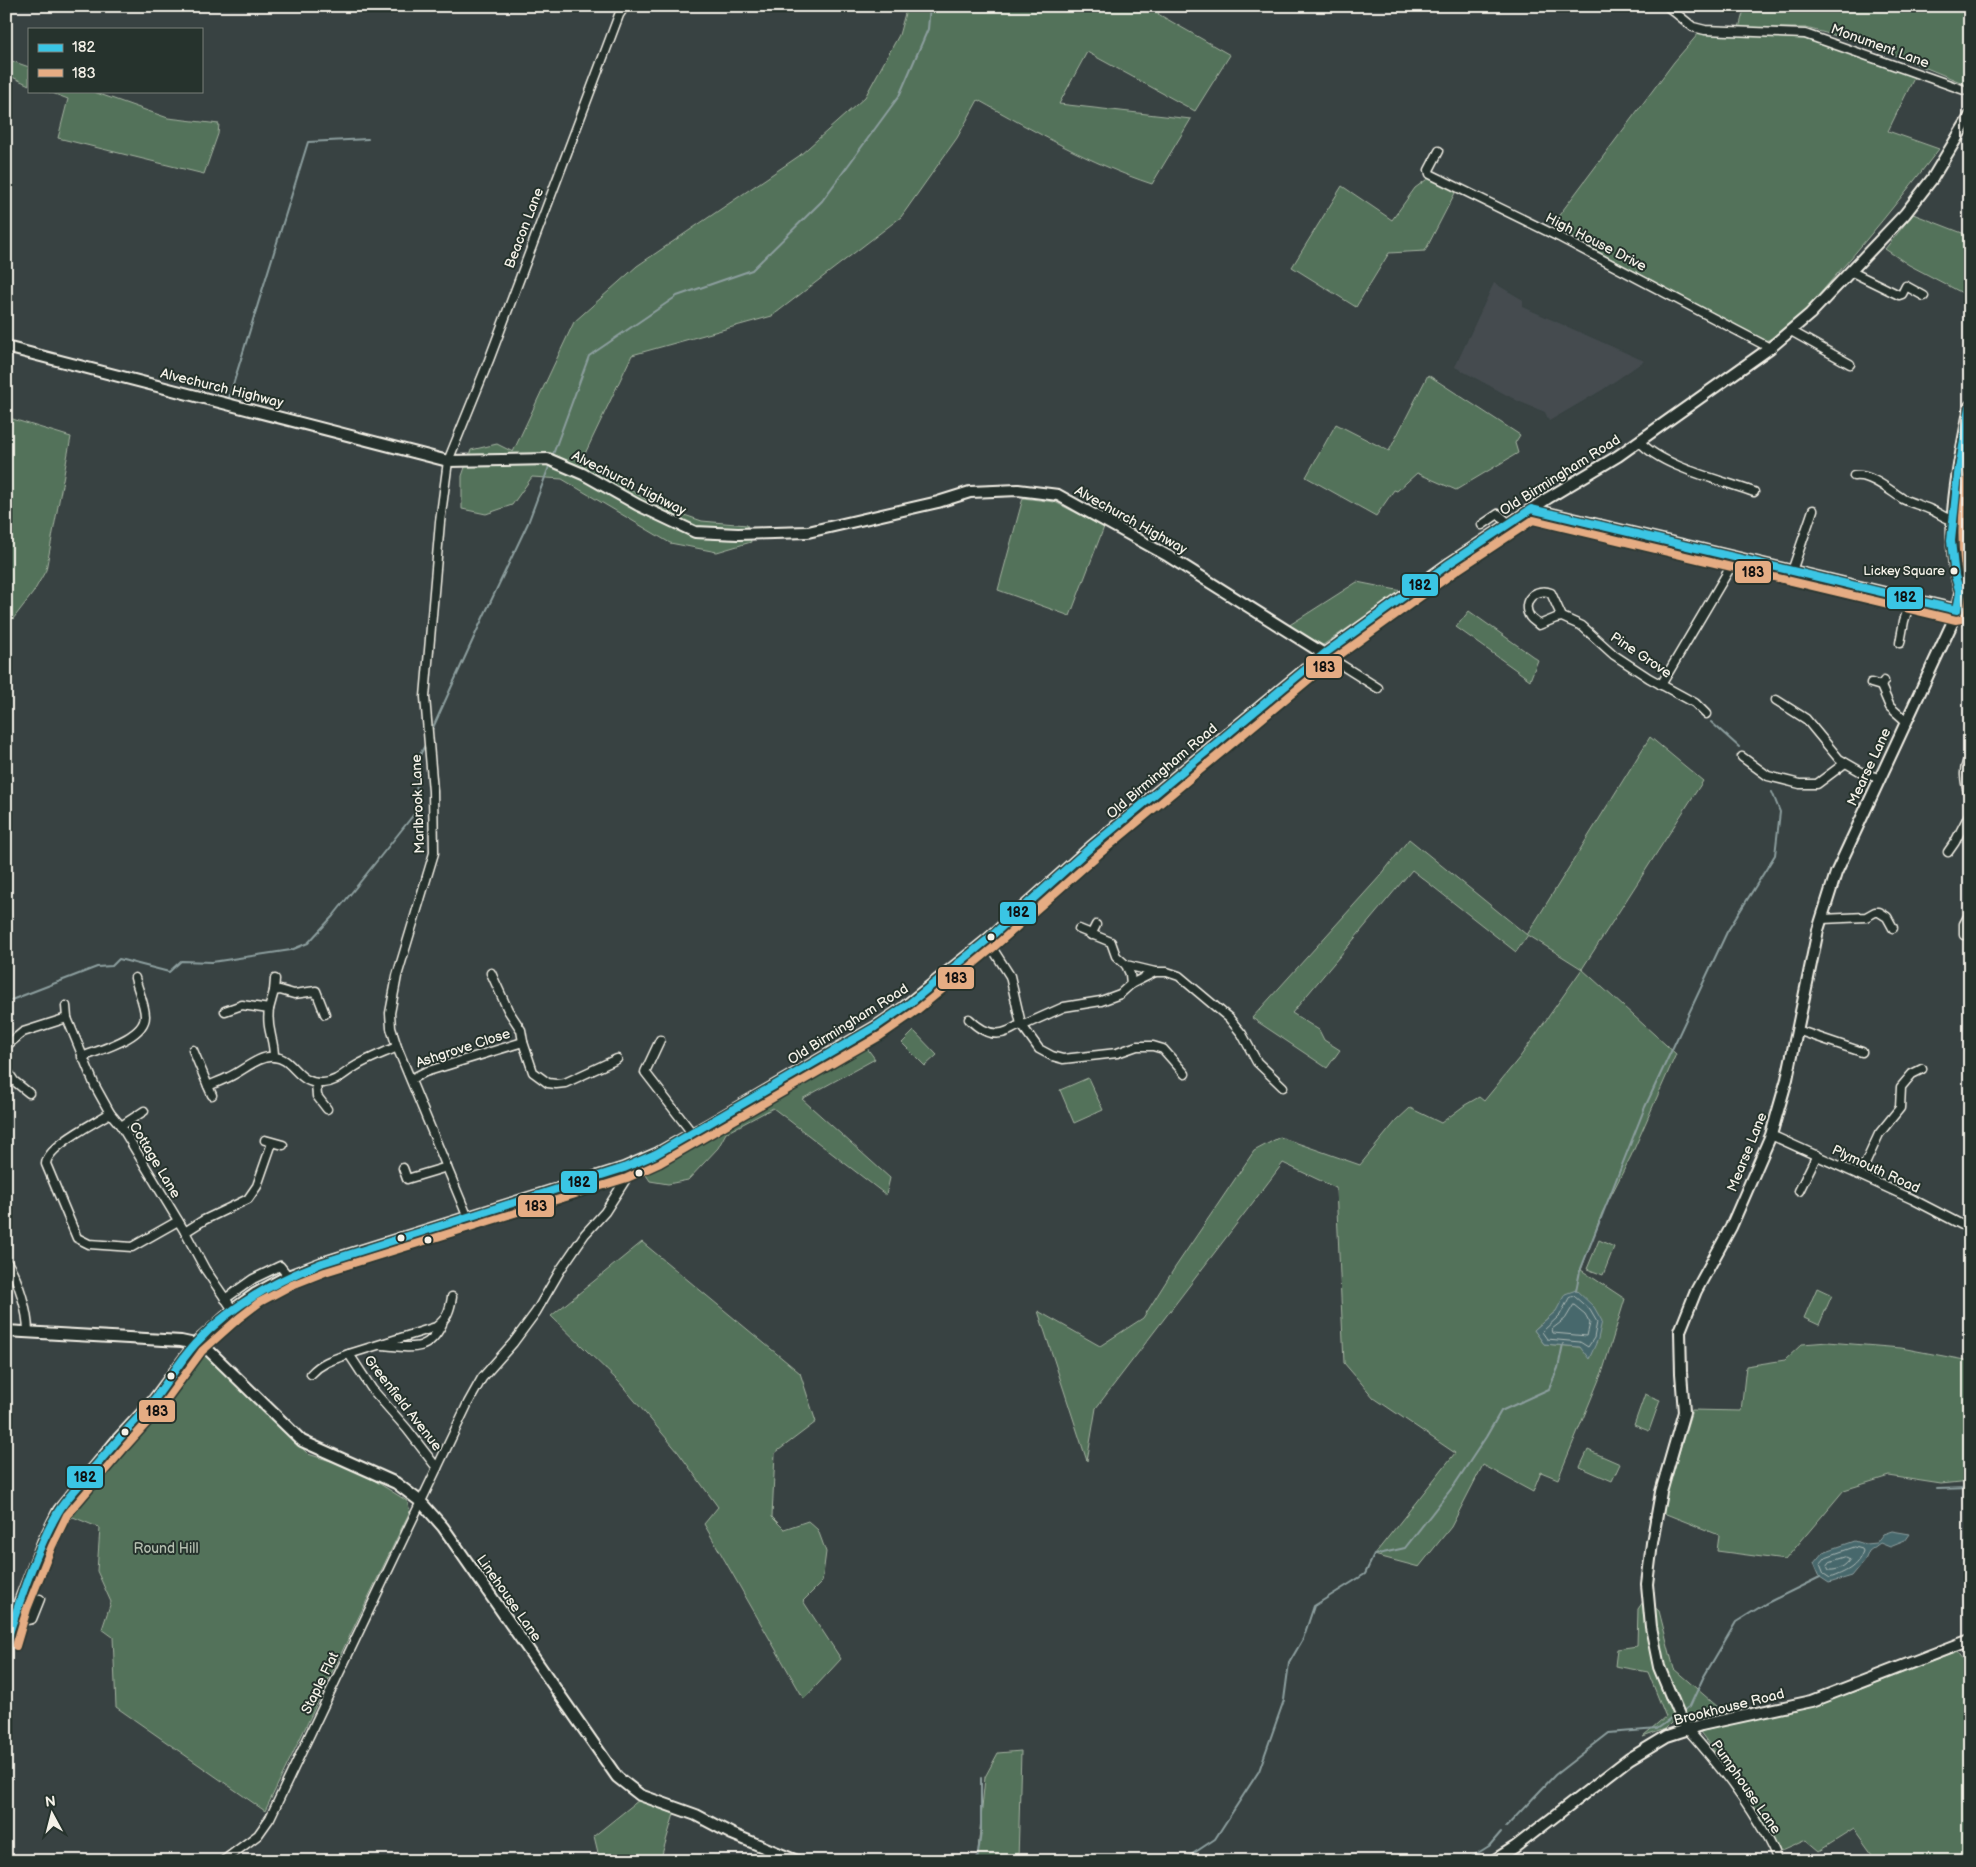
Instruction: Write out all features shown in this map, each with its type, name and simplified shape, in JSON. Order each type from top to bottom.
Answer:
[{"type":"street","name":"Beacon Lane","points":[[448,461],[489,360],[619,15],[625,6]]},
{"type":"street","name":"Monument Lane","points":[[1667,6],[1693,27],[1705,30],[1805,34],[1970,92]]},
{"type":"street","name":"Old Birmingham Road","points":[[6,1643],[43,1542],[59,1510],[117,1440],[153,1401],[197,1342],[233,1310],[255,1294],[288,1276],[346,1255],[624,1168],[656,1154],[875,1027],[910,1003],[987,940],[1091,848],[1324,654],[1508,523],[1618,456],[1792,331],[1852,272],[1906,214],[1951,148],[1970,116]]},
{"type":"street","name":"High House Drive","points":[[1439,151],[1429,170],[1430,174],[1559,237],[1770,348]]},
{"type":"street","points":[[1852,272],[1898,295],[1902,294],[1906,286],[1924,296]]},
{"type":"street","points":[[1792,331],[1850,364]]},
{"type":"street","name":"Alvechurch Highway","points":[[6,347],[448,461],[548,459],[583,474],[638,506],[696,532],[808,532],[938,502],[970,492],[1018,490],[1058,495],[1168,556],[1324,654]]},
{"type":"street","points":[[1970,406],[1958,474],[1951,541],[1955,576],[1970,615]]},
{"type":"street","points":[[1639,441],[1646,448],[1673,464],[1754,492]]},
{"type":"street","name":"Marlbrook Lane","points":[[448,461],[440,522],[425,697],[433,792],[434,853],[397,976],[390,1014],[391,1028],[397,1046],[468,1218]]},
{"type":"street","points":[[1854,476],[1860,475],[1878,483],[1912,503],[1931,510],[1944,518],[1953,520]]},
{"type":"street","points":[[1531,509],[1956,610],[1970,620]]},
{"type":"street","points":[[1792,571],[1813,510]]},
{"type":"street","points":[[1482,525],[1498,514],[1508,523]]},
{"type":"street","points":[[1661,685],[1736,558]]},
{"type":"street","points":[[1545,591],[1551,593],[1562,617],[1539,625],[1530,618],[1527,604],[1529,598],[1535,592],[1545,591]]},
{"type":"street","name":"Mearse Lane","points":[[1688,1730],[1679,1715],[1659,1667],[1651,1627],[1647,1584],[1661,1492],[1684,1412],[1680,1331],[1696,1290],[1731,1227],[1771,1135],[1787,1079],[1818,930],[1836,873],[1956,610],[1960,593]]},
{"type":"street","points":[[1900,643],[1904,621],[1912,599]]},
{"type":"street","name":"Pine Grove","points":[[1562,617],[1582,626],[1614,655],[1661,685],[1695,702],[1706,714]]},
{"type":"street","points":[[1324,654],[1378,688]]},
{"type":"street","points":[[1871,683],[1882,683],[1890,706],[1906,721]]},
{"type":"street","points":[[1776,700],[1806,719],[1839,759],[1865,774],[1879,778]]},
{"type":"street","points":[[1970,756],[1965,765],[1964,774],[1970,800]]},
{"type":"street","points":[[1742,757],[1768,776],[1800,784],[1817,784],[1846,763]]},
{"type":"street","points":[[1948,852],[1970,812]]},
{"type":"street","points":[[1822,919],[1866,917],[1879,912],[1886,917],[1893,928]]},
{"type":"street","points":[[1964,935],[1964,924],[1970,913]]},
{"type":"street","points":[[1091,935],[1096,925]]},
{"type":"street","points":[[1079,930],[1111,942],[1116,956],[1126,965],[1130,974],[1131,984]]},
{"type":"street","points":[[987,940],[1010,976],[1021,1024],[1039,1049],[1063,1059],[1117,1053],[1137,1046],[1153,1046],[1163,1049],[1185,1074]]},
{"type":"street","points":[[1126,965],[1179,976],[1229,1018],[1242,1034],[1257,1062],[1283,1087]]},
{"type":"street","points":[[969,1019],[979,1028],[993,1033],[1006,1032],[1064,1007],[1101,1001],[1120,994],[1131,984],[1155,972]]},
{"type":"street","name":"Ashgrove Close","points":[[491,973],[508,1010],[521,1030],[523,1042],[534,1072],[548,1083],[565,1083],[617,1059]]},
{"type":"street","points":[[82,1057],[132,1036],[141,1028],[145,1016],[135,978]]},
{"type":"street","points":[[274,1056],[274,1044],[267,1023],[275,979]]},
{"type":"street","points":[[314,982],[325,1014]]},
{"type":"street","points":[[274,991],[280,990],[294,994],[316,991]]},
{"type":"street","points":[[225,1011],[242,1005],[254,1005],[269,1009]]},
{"type":"street","name":"Cottage Lane","points":[[66,1006],[67,1018],[95,1086],[110,1113],[121,1126],[186,1232],[205,1269],[233,1310]]},
{"type":"street","points":[[6,1046],[23,1032],[67,1018]]},
{"type":"street","points":[[1797,1030],[1862,1052]]},
{"type":"street","points":[[660,1040],[645,1072],[692,1133]]},
{"type":"street","name":"Ashgrove Close","points":[[411,1079],[425,1072],[523,1042]]},
{"type":"street","points":[[208,1086],[260,1060],[274,1056],[287,1062],[298,1074],[308,1081],[316,1083],[334,1082],[356,1066],[397,1046]]},
{"type":"street","points":[[193,1056],[212,1095]]},
{"type":"street","points":[[6,1069],[14,1081],[29,1093]]},
{"type":"street","points":[[1860,1175],[1879,1134],[1900,1108],[1901,1087],[1912,1074],[1922,1069]]},
{"type":"street","points":[[316,1083],[318,1096],[327,1109]]},
{"type":"street","points":[[121,1126],[144,1111]]},
{"type":"street","points":[[110,1113],[58,1146],[47,1160],[46,1164],[77,1238],[89,1244],[132,1247],[178,1221]]},
{"type":"street","name":"Plymouth Road","points":[[1771,1135],[1912,1198],[1970,1229]]},
{"type":"street","points":[[186,1232],[204,1220],[248,1199],[257,1186],[268,1141],[283,1145]]},
{"type":"street","points":[[1799,1192],[1818,1155]]},
{"type":"street","points":[[403,1168],[407,1179],[447,1167]]},
{"type":"street","name":"Staple Flat","points":[[223,1861],[258,1836],[270,1818],[468,1403],[482,1378],[513,1343],[536,1312],[566,1262],[604,1212],[626,1179],[624,1168]]},
{"type":"street","points":[[6,1261],[12,1269],[28,1322],[28,1332]]},
{"type":"street","points":[[225,1299],[253,1279],[280,1266],[288,1276]]},
{"type":"street","points":[[376,1345],[412,1347],[428,1344],[436,1337],[450,1310],[452,1297]]},
{"type":"street","name":"Greenfield Avenue","points":[[311,1374],[327,1361],[436,1327],[443,1322]]},
{"type":"street","points":[[6,1331],[197,1342]]},
{"type":"street","name":"Linehouse Lane","points":[[197,1342],[302,1441],[396,1483],[421,1502],[443,1527],[618,1777],[640,1795],[696,1815],[732,1834],[797,1861]]},
{"type":"street","name":"Greenfield Avenue","points":[[349,1354],[372,1389],[407,1428],[437,1468]]},
{"type":"street","points":[[14,1618],[21,1620],[32,1619],[40,1599]]},
{"type":"street","name":"Brookhouse Road","points":[[1493,1861],[1515,1847],[1629,1759],[1667,1736],[1812,1700],[1970,1640]]},
{"type":"street","points":[[1667,1736],[1679,1715]]},
{"type":"street","name":"Pumphouse Lane","points":[[1688,1730],[1708,1752],[1750,1810],[1775,1852],[1777,1861]]},
{"type":"shaded area","points":[[1494,283],[1523,300],[1523,307],[1644,361],[1602,390],[1549,421],[1545,412],[1518,401],[1455,367]]},
{"type":"green space","points":[[907,6],[1163,6],[1158,14],[1230,55],[1195,111],[1087,52],[1059,104],[1191,119],[1152,184],[1085,157],[978,100],[957,138],[901,217],[772,316],[632,355],[582,460],[655,505],[702,521],[747,525],[751,542],[717,552],[670,543],[562,479],[532,477],[512,505],[486,514],[462,509],[462,476],[471,450],[497,444],[513,452],[574,322],[637,266],[799,156],[865,97],[899,35]]},
{"type":"green space","points":[[1745,6],[1970,6],[1970,86],[1868,44],[1806,28],[1739,28]]},
{"type":"green space","points":[[1699,33],[1804,39],[1830,46],[1915,76],[1888,131],[1939,149],[1897,203],[1804,312],[1782,333],[1764,341],[1551,226],[1674,62]]},
{"type":"green space","points":[[6,59],[28,67],[28,85],[6,74]]},
{"type":"green space","points":[[50,92],[94,92],[168,118],[219,124],[218,134],[204,174],[58,138],[68,99]]},
{"type":"green space","points":[[1430,177],[1456,191],[1425,251],[1389,253],[1356,307],[1292,267],[1342,186],[1392,220],[1415,188]]},
{"type":"green space","points":[[1913,214],[1970,236],[1970,297],[1909,265],[1885,249]]},
{"type":"green space","points":[[1428,375],[1520,435],[1515,443],[1518,453],[1456,490],[1417,473],[1397,491],[1394,490],[1376,516],[1306,477],[1336,424],[1389,451]]},
{"type":"green space","points":[[6,417],[71,437],[46,570],[33,593],[6,628]]},
{"type":"green space","points":[[1970,428],[1970,606],[1962,588],[1956,561],[1956,523]]},
{"type":"green space","points":[[1023,498],[1055,502],[1104,527],[1070,616],[998,590]]},
{"type":"green space","points":[[1357,582],[1402,591],[1323,645],[1288,626]]},
{"type":"green space","points":[[1469,611],[1538,660],[1530,680],[1456,627]]},
{"type":"green space","points":[[1650,737],[1703,781],[1582,969],[1528,935],[1516,952],[1412,870],[1292,1013],[1319,1030],[1324,1040],[1340,1050],[1327,1068],[1252,1018],[1381,875],[1409,839],[1527,935]]},
{"type":"green space","points":[[1582,969],[1676,1054],[1631,1156],[1602,1213],[1581,1270],[1625,1299],[1603,1370],[1558,1479],[1541,1472],[1533,1492],[1483,1465],[1451,1527],[1419,1567],[1374,1555],[1455,1453],[1374,1398],[1344,1363],[1336,1188],[1283,1163],[1096,1408],[1087,1461],[1038,1311],[1100,1346],[1143,1318],[1254,1151],[1280,1137],[1360,1165],[1396,1121],[1410,1108],[1441,1123],[1479,1097],[1484,1101],[1520,1057]],"holes":[[[1556,1311],[1590,1358],[1580,1347],[1544,1344],[1534,1330]]]},
{"type":"green space","points":[[914,1031],[937,1055],[925,1066],[902,1043]]},
{"type":"green space","points":[[864,1044],[875,1059],[802,1099],[890,1178],[886,1195],[773,1108],[726,1133],[718,1148],[688,1180],[668,1184],[650,1181],[644,1172],[780,1091]]},
{"type":"green space","points":[[1088,1078],[1103,1110],[1074,1123],[1060,1090]]},
{"type":"green space","points":[[1599,1240],[1614,1247],[1603,1275],[1587,1269]]},
{"type":"green space","points":[[642,1242],[800,1373],[816,1422],[775,1453],[772,1517],[784,1529],[808,1521],[818,1530],[826,1552],[822,1582],[803,1601],[841,1659],[804,1699],[704,1524],[718,1507],[678,1452],[619,1382],[551,1316]]},
{"type":"green space","points":[[1817,1288],[1832,1295],[1819,1325],[1804,1318]]},
{"type":"green space","points":[[1828,1342],[1901,1348],[1970,1361],[1970,1481],[1941,1484],[1889,1476],[1844,1490],[1785,1560],[1717,1551],[1719,1535],[1661,1512],[1692,1410],[1741,1411],[1746,1366],[1785,1360],[1802,1344]]},
{"type":"green space","name":"Round Hill","points":[[200,1352],[209,1358],[308,1454],[334,1462],[369,1477],[407,1501],[410,1511],[265,1811],[116,1707],[113,1637],[102,1629],[111,1602],[97,1571],[100,1528],[73,1517],[55,1532],[66,1508],[86,1483],[125,1443]]},
{"type":"green space","points":[[1645,1394],[1660,1400],[1649,1431],[1634,1425]]},
{"type":"green space","points":[[1588,1450],[1620,1464],[1612,1481],[1580,1467]]},
{"type":"green space","points":[[1645,1599],[1659,1611],[1674,1669],[1726,1714],[1692,1722],[1683,1713],[1665,1729],[1643,1737],[1666,1717],[1648,1672],[1615,1666],[1617,1649],[1637,1646],[1638,1609]]},
{"type":"green space","points":[[1957,1652],[1965,1663],[1970,1664],[1970,1859],[1877,1861],[1854,1829],[1819,1851],[1806,1840],[1779,1852],[1741,1790],[1700,1732],[1758,1717],[1801,1709],[1856,1691]]},
{"type":"green space","points":[[1021,1751],[1018,1861],[977,1861],[985,1777],[998,1753]]},
{"type":"green space","points":[[639,1800],[674,1814],[660,1861],[600,1861],[594,1836]]},
{"type":"water","points":[[1576,1290],[1594,1307],[1602,1321],[1598,1339],[1589,1359],[1580,1347],[1544,1344],[1534,1330],[1556,1311],[1565,1294]]},
{"type":"water","points":[[1892,1531],[1910,1534],[1905,1541],[1890,1547],[1880,1543],[1869,1551],[1865,1560],[1852,1576],[1829,1583],[1820,1577],[1814,1563],[1823,1552],[1855,1541],[1865,1544],[1876,1543],[1883,1534]]},
{"type":"waterway","points":[[552,457],[589,356],[677,296],[752,270],[822,201],[899,96],[928,29],[930,6]]},
{"type":"waterway","points":[[228,401],[308,142],[368,139]]},
{"type":"waterway","points":[[431,732],[528,523],[550,464]]},
{"type":"waterway","points":[[1711,722],[1739,747]]},
{"type":"waterway","points":[[6,1002],[97,967],[112,966],[119,959],[169,972],[181,961],[212,962],[291,950],[308,943],[333,916],[415,813],[418,759],[426,743]]},
{"type":"waterway","points":[[1576,1291],[1580,1271],[1645,1107],[1727,932],[1775,855],[1780,812],[1772,792]]},
{"type":"waterway","points":[[1182,1861],[1215,1839],[1259,1771],[1284,1700],[1289,1663],[1303,1639],[1314,1606],[1365,1574],[1374,1555],[1405,1548],[1455,1484],[1501,1411],[1549,1389],[1558,1368],[1563,1344]]},
{"type":"waterway","points":[[1937,1489],[1970,1488]]},
{"type":"waterway","points":[[1683,1711],[1690,1706],[1703,1678],[1736,1622],[1765,1604],[1820,1577]]},
{"type":"waterway","points":[[1506,1827],[1555,1775],[1609,1733],[1657,1729],[1675,1716]]},
{"type":"waterway","points":[[977,1861],[981,1832],[981,1778]]},
{"type":"waterway","points":[[1465,1861],[1489,1846],[1501,1832]]},
{"type":"transit line","name":"182","points":[[6,1642],[35,1559],[61,1508],[153,1400],[195,1344],[238,1306],[287,1278],[322,1263],[624,1168],[656,1154],[875,1027],[910,1003],[987,940],[1091,847],[1324,654],[1450,563],[1531,509],[1957,610],[1960,593],[1955,576],[1951,541],[1958,474],[1970,407]]},
{"type":"transit line","name":"183","points":[[1970,465],[1962,528],[1964,560],[1970,591]]},
{"type":"transit line","name":"183","points":[[16,1646],[27,1609],[52,1546],[67,1515],[161,1407],[202,1351],[260,1302],[292,1285],[325,1272],[627,1178],[660,1163],[880,1036],[916,1011],[994,947],[1098,855],[1330,662],[1456,571],[1533,520],[1956,620],[1966,615],[1970,595]]},
{"type":"place","name":"Lickey Square","points":[[1954,571]]}]
